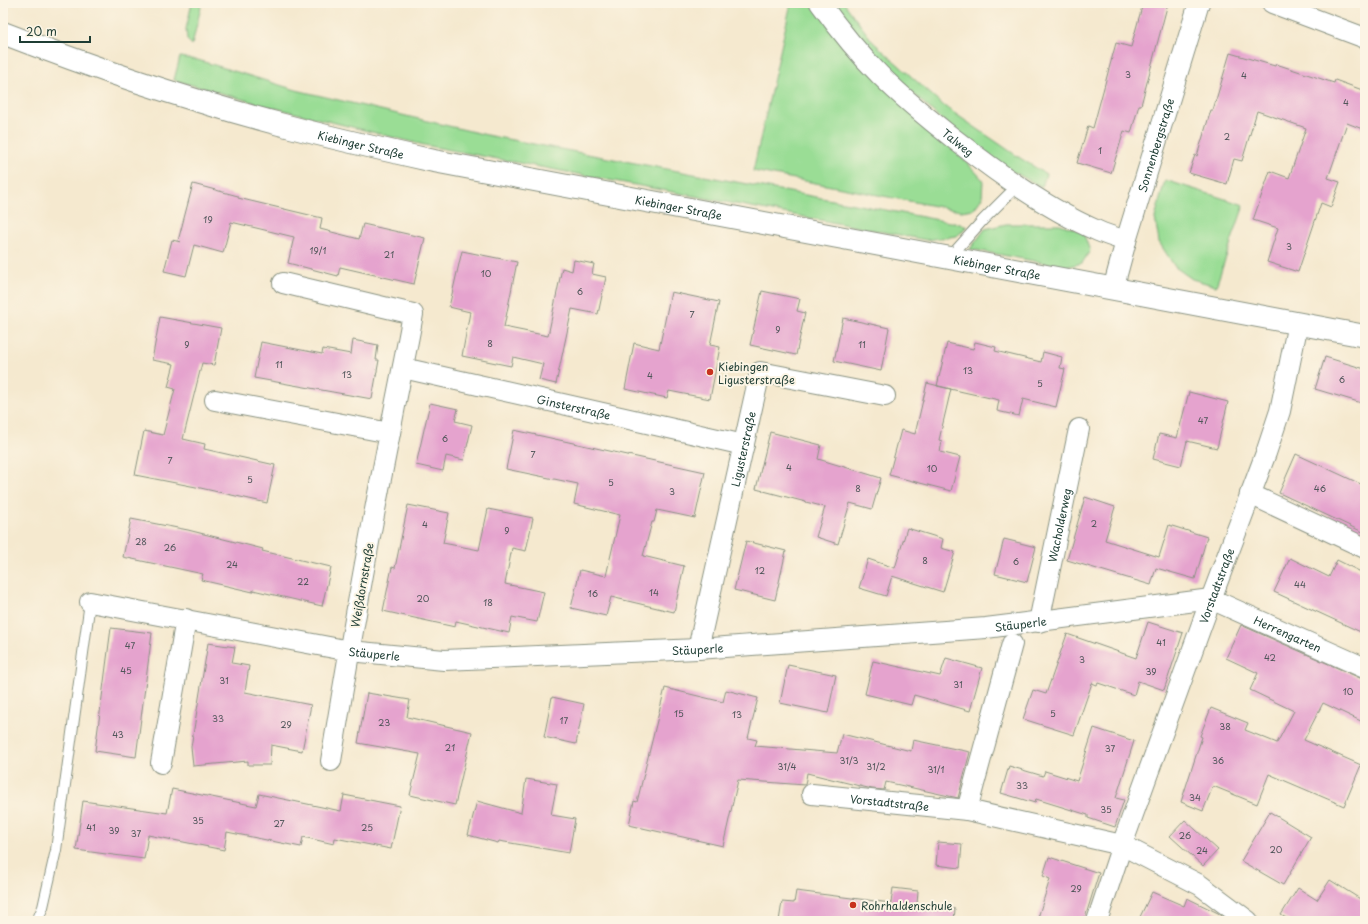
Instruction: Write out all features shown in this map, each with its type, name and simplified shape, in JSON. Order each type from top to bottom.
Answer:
[{"type":"street","name":"Talweg","points":[[820,3],[848,39],[879,74],[909,102],[982,161],[1017,186],[1072,218],[1098,231],[1126,241]]},
{"type":"street","name":"Sonnenbergstraße","points":[[1113,289],[1126,241],[1199,3]]},
{"type":"street","points":[[1272,3],[1365,38]]},
{"type":"street","name":"Kiebinger Straße","points":[[3,33],[86,64],[202,102],[368,146],[498,173],[1365,336]]},
{"type":"street","name":"Weißdornstraße","points":[[283,283],[413,314],[331,761]]},
{"type":"street","name":"Vorstadtstraße","points":[[1097,921],[1122,845],[1211,599],[1266,453],[1280,411],[1298,323]]},
{"type":"street","name":"Ginsterstraße","points":[[403,368],[744,445]]},
{"type":"street","name":"Ligusterstraße","points":[[698,649],[760,372],[885,396]]},
{"type":"street","points":[[215,400],[390,433]]},
{"type":"street","name":"Wacholderweg","points":[[1039,622],[1079,429]]},
{"type":"street","points":[[1250,494],[1365,548]]},
{"type":"street","name":"Stäuperle","points":[[90,602],[350,651],[444,660],[698,649],[986,628],[1211,599]]},
{"type":"street","name":"Herrengarten","points":[[1211,599],[1365,668]]},
{"type":"street","points":[[161,763],[186,619]]},
{"type":"street","points":[[967,810],[1012,644]]},
{"type":"street","name":"Vorstadtstraße","points":[[812,794],[967,810],[1122,845],[1200,885],[1248,921]]},
{"type":"lane","points":[[949,258],[983,220],[1017,186]]},
{"type":"lane","points":[[37,921],[43,907],[56,850],[90,602]]},
{"type":"green space","points":[[192,3],[202,3],[192,45],[187,40],[186,29]]},
{"type":"green space","points":[[791,3],[811,3],[983,180],[982,198],[974,209],[961,211],[753,171]]},
{"type":"green space","points":[[832,3],[844,3],[873,42],[944,106],[1046,174],[1042,187],[1008,169],[942,120],[891,73],[865,45]]},
{"type":"green space","points":[[180,57],[198,60],[296,90],[491,136],[960,224],[967,227],[957,236],[926,240],[424,145],[263,105],[174,80]]},
{"type":"green space","points":[[1165,180],[1244,205],[1216,286],[1192,279],[1175,267],[1159,242],[1155,218]]},
{"type":"green space","points":[[1006,224],[1060,224],[1083,232],[1090,251],[1082,263],[1066,267],[970,249],[985,229]]},
{"type":"building","points":[[1143,3],[1168,3],[1141,105],[1139,105],[1131,133],[1124,131],[1111,173],[1077,163],[1088,126],[1093,128],[1116,43],[1131,47]]},
{"type":"building","points":[[1230,53],[1275,66],[1276,64],[1334,83],[1335,80],[1365,91],[1365,130],[1347,123],[1328,178],[1340,182],[1331,207],[1321,203],[1298,272],[1267,262],[1278,228],[1253,220],[1270,171],[1289,178],[1306,128],[1257,111],[1242,161],[1234,159],[1227,184],[1189,173],[1195,155],[1197,156],[1211,110],[1213,110]]},
{"type":"building","points":[[193,184],[238,196],[238,198],[322,218],[320,229],[359,239],[363,224],[425,238],[414,284],[340,267],[338,276],[288,263],[294,237],[231,222],[223,253],[194,245],[186,276],[164,271],[172,240],[181,242],[178,241]]},
{"type":"building","points":[[462,251],[517,262],[504,327],[548,336],[562,268],[572,271],[574,260],[594,264],[592,274],[606,277],[598,314],[572,309],[556,384],[539,380],[543,364],[513,357],[511,366],[462,356],[470,312],[449,307]]},
{"type":"building","points":[[762,291],[800,299],[797,311],[805,313],[796,355],[750,345]]},
{"type":"building","points":[[671,292],[719,302],[710,345],[720,347],[710,399],[669,391],[667,398],[625,389],[634,343],[659,349]]},
{"type":"building","points":[[160,317],[221,328],[214,365],[202,363],[183,439],[205,444],[204,449],[275,465],[267,503],[135,475],[144,431],[163,435],[175,389],[168,387],[174,364],[152,360]]},
{"type":"building","points":[[843,318],[889,328],[881,371],[834,361]]},
{"type":"building","points":[[353,340],[378,345],[376,360],[379,360],[372,399],[254,378],[261,342],[322,354],[323,349],[351,354]]},
{"type":"building","points":[[975,342],[996,347],[995,351],[1041,362],[1043,352],[1062,357],[1060,368],[1065,369],[1056,407],[1023,399],[1019,416],[997,411],[999,400],[937,386],[947,343],[973,349]]},
{"type":"building","points":[[1325,357],[1365,369],[1365,404],[1315,389]]},
{"type":"building","points":[[927,383],[951,389],[939,440],[942,441],[940,452],[960,457],[951,491],[889,475],[901,430],[915,434]]},
{"type":"building","points":[[1189,392],[1228,402],[1217,448],[1187,441],[1181,466],[1153,459],[1159,434],[1177,438]]},
{"type":"building","points":[[430,403],[458,409],[455,421],[472,425],[464,460],[446,456],[443,471],[416,465]]},
{"type":"building","points":[[514,430],[705,472],[695,518],[657,510],[654,522],[652,522],[643,556],[684,566],[674,612],[611,597],[606,616],[571,608],[580,570],[606,576],[620,515],[574,504],[578,484],[506,469]]},
{"type":"building","points":[[770,432],[821,445],[818,459],[881,478],[872,509],[850,503],[838,544],[816,537],[825,507],[756,489]]},
{"type":"building","points":[[1296,454],[1365,486],[1365,533],[1279,493]]},
{"type":"building","points":[[1085,497],[1115,507],[1105,540],[1159,557],[1169,525],[1207,537],[1195,579],[1156,568],[1151,585],[1067,560]]},
{"type":"building","points":[[408,505],[449,513],[443,543],[479,550],[488,509],[533,518],[526,551],[512,548],[505,584],[544,592],[537,622],[512,617],[509,633],[456,621],[455,627],[383,611],[392,567],[395,568]]},
{"type":"building","points":[[131,519],[188,530],[263,549],[262,551],[331,567],[322,606],[201,580],[203,574],[123,557]]},
{"type":"building","points":[[907,528],[943,539],[941,548],[955,552],[943,592],[892,576],[886,596],[859,588],[868,559],[895,568]]},
{"type":"building","points":[[1004,539],[1036,547],[1027,582],[995,574]]},
{"type":"building","points":[[746,541],[786,551],[775,600],[734,590]]},
{"type":"building","points":[[1290,558],[1329,577],[1337,560],[1365,574],[1365,634],[1274,592]]},
{"type":"building","points":[[1148,622],[1183,633],[1164,690],[1138,681],[1134,695],[1098,683],[1097,685],[1092,683],[1074,735],[1023,719],[1033,690],[1046,694],[1067,634],[1136,658]]},
{"type":"building","points":[[1241,625],[1365,679],[1365,723],[1323,703],[1304,740],[1361,765],[1344,806],[1269,774],[1257,804],[1213,786],[1203,811],[1181,802],[1202,737],[1200,736],[1211,708],[1248,723],[1245,730],[1277,743],[1294,711],[1250,690],[1258,673],[1226,658]]},
{"type":"building","points":[[111,628],[152,633],[136,757],[95,751]]},
{"type":"building","points":[[208,643],[235,647],[232,663],[249,666],[245,692],[311,705],[302,751],[271,745],[270,765],[248,765],[248,761],[193,766],[191,747]]},
{"type":"building","points":[[946,658],[982,668],[970,711],[914,695],[911,705],[865,694],[873,661],[940,676]]},
{"type":"building","points":[[788,665],[836,675],[828,713],[780,703]]},
{"type":"building","points":[[665,688],[723,702],[726,690],[758,698],[748,738],[757,740],[755,746],[837,753],[842,734],[911,751],[913,740],[970,752],[958,798],[886,782],[884,790],[872,789],[807,773],[805,785],[738,780],[723,846],[629,825],[634,801],[637,802]]},
{"type":"building","points":[[367,693],[410,700],[407,717],[472,732],[455,805],[410,795],[420,754],[358,743]]},
{"type":"building","points":[[552,697],[584,704],[576,744],[544,737]]},
{"type":"building","points":[[1094,728],[1134,741],[1116,798],[1124,800],[1115,827],[1088,818],[1088,815],[1036,799],[1035,803],[1001,793],[1009,766],[1043,776],[1045,771],[1077,781]]},
{"type":"building","points":[[526,779],[557,784],[551,815],[575,819],[569,853],[499,841],[498,843],[468,835],[477,801],[521,813]]},
{"type":"building","points":[[172,789],[256,806],[259,794],[341,811],[344,795],[400,806],[391,849],[335,838],[334,844],[303,837],[301,847],[227,832],[224,850],[148,835],[144,859],[76,850],[83,801],[167,813]]},
{"type":"building","points":[[1270,812],[1311,837],[1283,885],[1241,861]]},
{"type":"building","points":[[1185,820],[1218,850],[1203,866],[1170,836]]},
{"type":"building","points":[[938,842],[962,844],[960,868],[936,865]]},
{"type":"building","points":[[1049,857],[1099,873],[1084,921],[1037,921],[1050,879],[1043,876]]},
{"type":"building","points":[[1330,880],[1365,902],[1365,921],[1291,921],[1281,915],[1298,888],[1317,900]]},
{"type":"building","name":"Rohrhaldenschule","points":[[893,888],[918,891],[917,904],[955,909],[954,921],[779,921],[782,902],[794,903],[796,891],[891,903]]},
{"type":"building","points":[[1152,892],[1184,906],[1187,898],[1218,913],[1229,921],[1138,921]]},
{"type":"place","name":"Kiebingen Ligusterstraße","points":[[710,372]]},
{"type":"place","name":"Rohrhaldenschule","points":[[853,905]]}]
